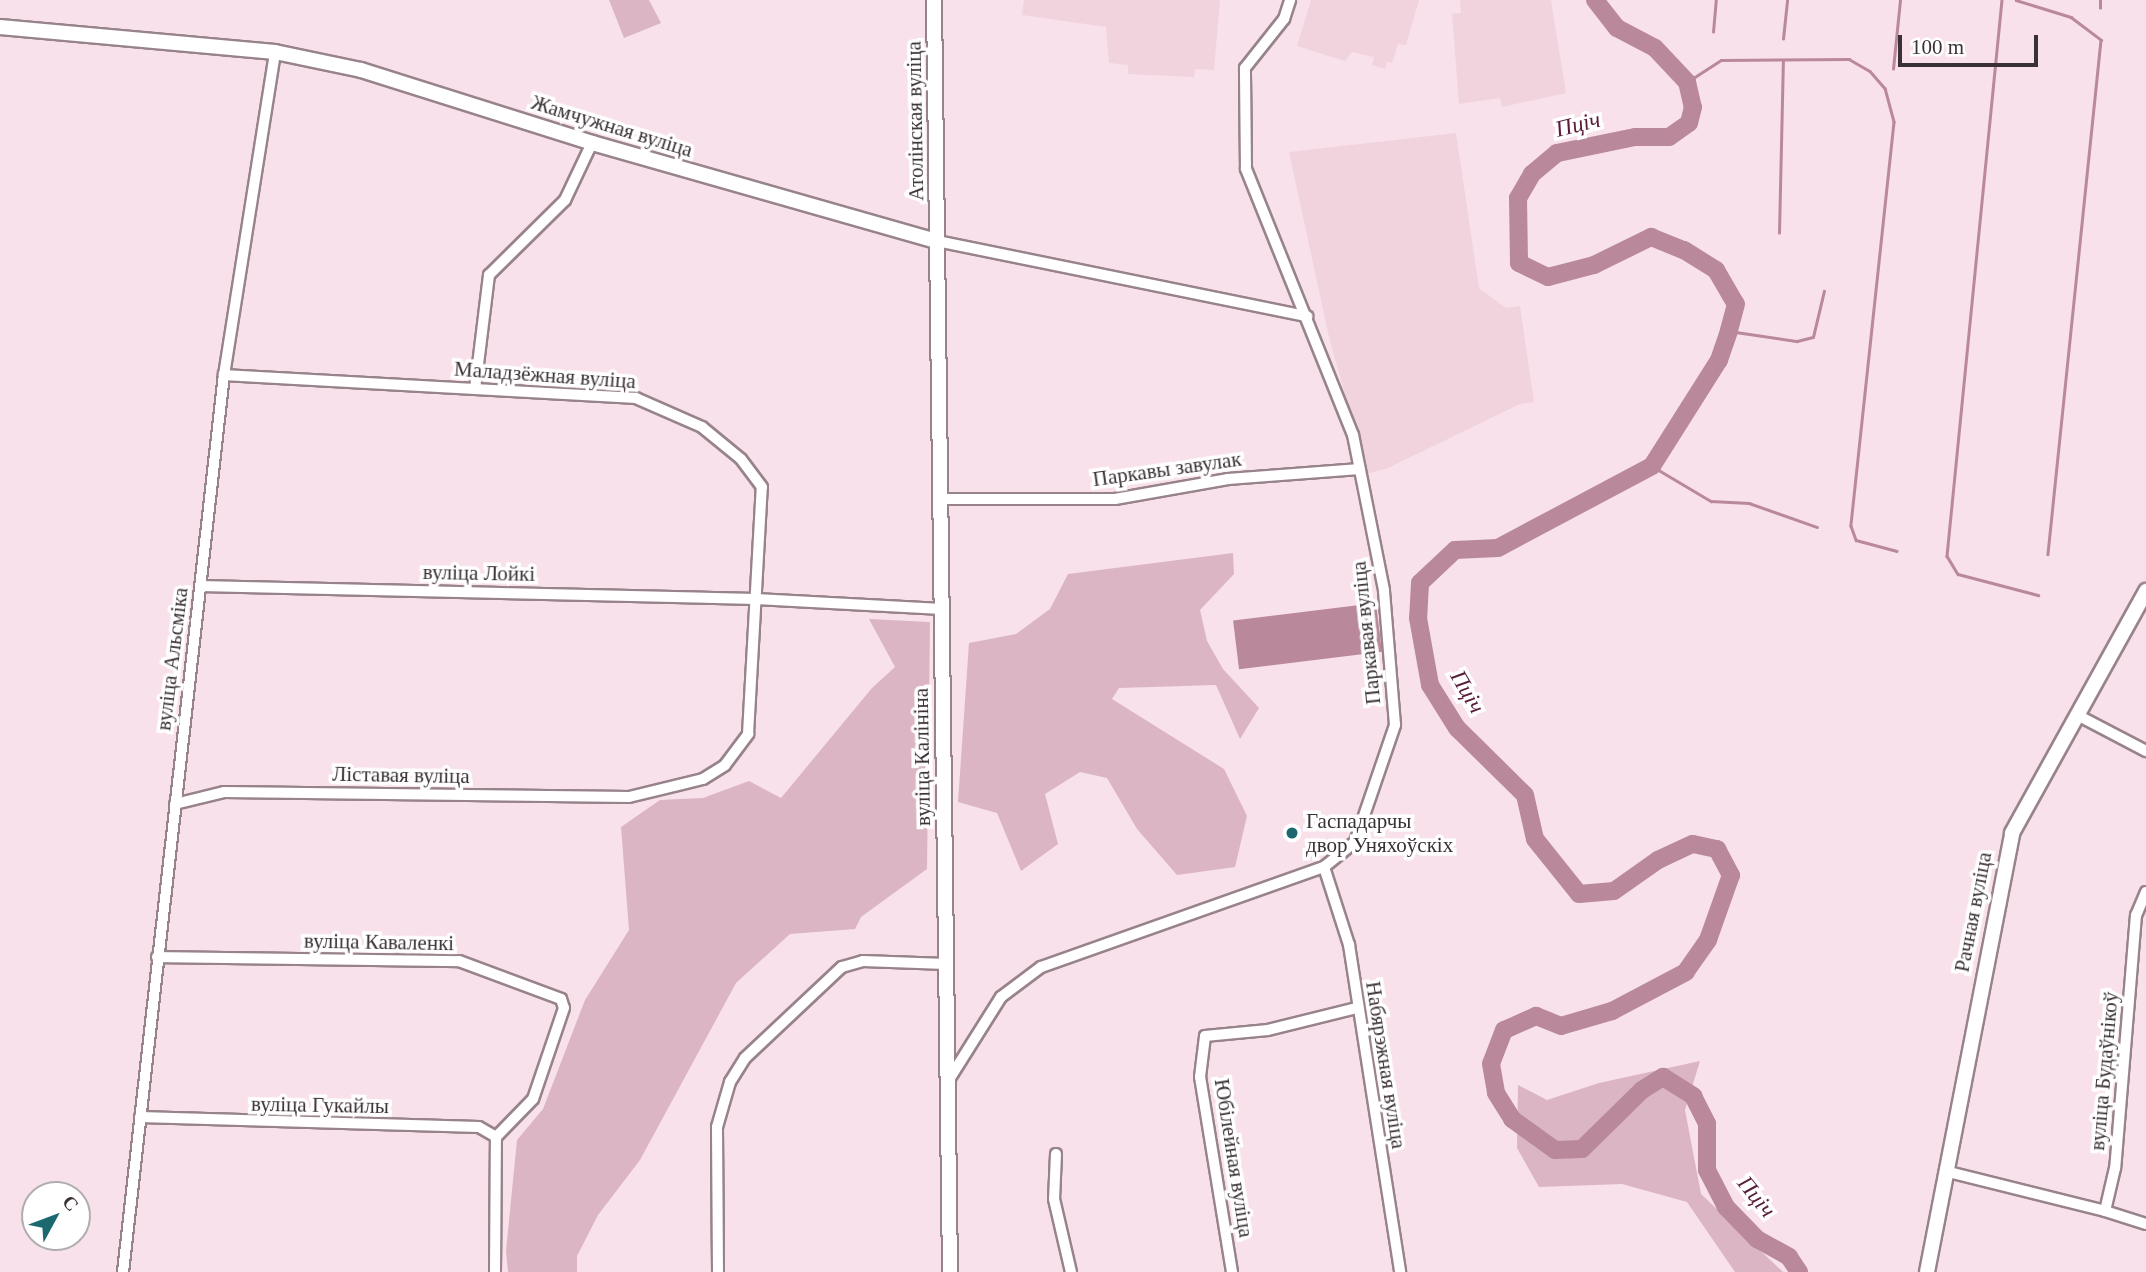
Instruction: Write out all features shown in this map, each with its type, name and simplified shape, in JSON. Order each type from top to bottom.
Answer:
[{"type":"street","name":"Атолінская вуліца","points":[[934,0],[937,241]]},
{"type":"street","name":"Паркавая вуліца","points":[[950,1078],[1002,997],[1041,967],[1324,867],[1355,842],[1395,725],[1384,590],[1353,435],[1307,316],[1245,169],[1245,68],[1284,19],[1290,0]]},
{"type":"street","name":"Жамчужная вуліца","points":[[0,27],[275,52],[361,70],[592,144],[937,241]]},
{"type":"street","name":"вуліца Альсміка","points":[[123,1272],[224,375],[275,52]]},
{"type":"street","points":[[475,389],[489,275],[565,200],[592,144]]},
{"type":"street","points":[[937,241],[1307,316]]},
{"type":"street","name":"вуліца Калініна","points":[[937,241],[937,499],[942,609],[950,1078],[950,1272]]},
{"type":"street","name":"Маладзёжная вуліца","points":[[224,375],[636,398],[702,427],[741,459],[762,487],[756,599]]},
{"type":"street","name":"Паркавы завулак","points":[[937,499],[1115,499],[1228,479],[1360,469]]},
{"type":"street","name":"вуліца Лойкі","points":[[200,586],[756,599],[942,609]]},
{"type":"street","name":"Рачная вуліца","points":[[1927,1272],[2003,861],[2024,807],[2079,716],[2146,591]]},
{"type":"street","name":"Ліставая вуліца","points":[[175,804],[224,792],[629,797],[703,779],[725,765],[748,734],[756,599]]},
{"type":"street","points":[[2079,716],[2146,751]]},
{"type":"street","name":"Набярэжная вуліца","points":[[1324,867],[1349,945],[1356,1008],[1400,1272]]},
{"type":"street","name":"вуліца Будаўнікоў","points":[[2105,1211],[2115,1168],[2146,892]]},
{"type":"street","name":"вуліца Каваленкі","points":[[157,957],[459,961],[561,999],[564,1008],[533,1099],[496,1137]]},
{"type":"street","points":[[718,1272],[717,1127],[730,1082],[745,1058],[842,967],[863,961],[946,964]]},
{"type":"street","name":"Юбілейная вуліца","points":[[1232,1272],[1200,1077],[1205,1036],[1268,1030],[1356,1008]]},
{"type":"street","name":"вуліца Гукайлы","points":[[140,1117],[478,1127],[496,1137]]},
{"type":"street","points":[[495,1272],[496,1137]]},
{"type":"street","points":[[1056,1154],[1054,1199],[1071,1272]]},
{"type":"street","points":[[1945,1171],[2105,1211],[2146,1224]]},
{"type":"shaded area","points":[[609,0],[649,0],[661,23],[624,38]]},
{"type":"shaded area","points":[[1024,0],[1220,0],[1214,70],[1195,69],[1194,77],[1128,74],[1128,65],[1109,63],[1106,27],[1022,15]]},
{"type":"shaded area","points":[[1311,0],[1419,0],[1406,45],[1398,44],[1392,63],[1387,62],[1385,69],[1372,65],[1374,57],[1352,52],[1345,61],[1297,46]]},
{"type":"shaded area","points":[[1460,0],[1551,0],[1566,93],[1502,107],[1500,98],[1459,104],[1452,14],[1461,13]]},
{"type":"shaded area","points":[[1456,133],[1479,288],[1506,308],[1520,306],[1534,402],[1520,404],[1388,468],[1367,474],[1329,337],[1289,152]]},
{"type":"shaded area","points":[[1233,553],[1234,574],[1200,610],[1207,641],[1223,669],[1259,708],[1240,739],[1216,685],[1119,688],[1112,699],[1224,769],[1247,816],[1235,867],[1177,875],[1137,829],[1107,778],[1080,772],[1045,794],[1058,844],[1021,871],[997,813],[958,802],[969,643],[1016,634],[1050,609],[1068,574]]},
{"type":"shaded area","points":[[1376,603],[1382,652],[1239,669],[1233,621]]},
{"type":"shaded area","points":[[869,619],[930,622],[927,869],[861,917],[855,929],[790,934],[736,983],[640,1160],[598,1215],[577,1256],[577,1272],[508,1272],[506,1251],[517,1140],[543,1109],[585,1000],[629,930],[621,827],[660,800],[703,798],[749,781],[781,798],[872,688],[895,667]]},
{"type":"shaded area","points":[[1700,1061],[1685,1110],[1701,1194],[1783,1272],[1735,1272],[1687,1202],[1622,1184],[1539,1187],[1517,1148],[1518,1085],[1547,1100],[1599,1083]]},
{"type":"waterway","name":"Пціч","points":[[1595,0],[1617,28],[1655,48],[1687,82],[1693,107],[1689,123],[1669,137],[1635,137],[1557,153],[1532,174],[1518,198],[1519,263],[1548,277],[1594,265],[1651,237],[1684,250],[1716,270],[1736,304],[1729,331],[1719,360],[1652,466],[1498,548],[1455,550],[1420,583],[1418,618],[1430,685],[1457,728],[1525,795],[1535,839],[1579,894],[1614,891],[1658,860],[1693,844],[1717,849],[1731,875],[1708,940],[1686,972],[1612,1011],[1561,1026],[1536,1016],[1504,1030],[1491,1064],[1496,1093],[1512,1119],[1555,1150],[1582,1149],[1642,1090],[1663,1077],[1693,1096],[1707,1124],[1707,1170],[1726,1207],[1757,1239],[1789,1257],[1799,1272]]},
{"type":"waterway","points":[[1713,32],[1716,0]]},
{"type":"waterway","points":[[1783,39],[1787,0]]},
{"type":"waterway","points":[[1893,69],[1900,0]]},
{"type":"waterway","points":[[2002,0],[1947,556],[1958,574],[2038,595]]},
{"type":"waterway","points":[[2016,0],[2071,17],[2101,40],[2048,554]]},
{"type":"waterway","points":[[2100,0],[2100,8]]},
{"type":"waterway","points":[[1687,82],[1721,60],[1849,59],[1870,71],[1885,88],[1894,122],[1851,526],[1856,540],[1897,551]]},
{"type":"waterway","points":[[1779,233],[1783,61]]},
{"type":"waterway","points":[[1729,331],[1797,341],[1813,337],[1824,291]]},
{"type":"waterway","points":[[1652,466],[1711,501],[1749,503],[1817,527]]},
{"type":"place","name":"Гаспадарчы двор Уняхоўскіх","points":[[1292,833]]}]
